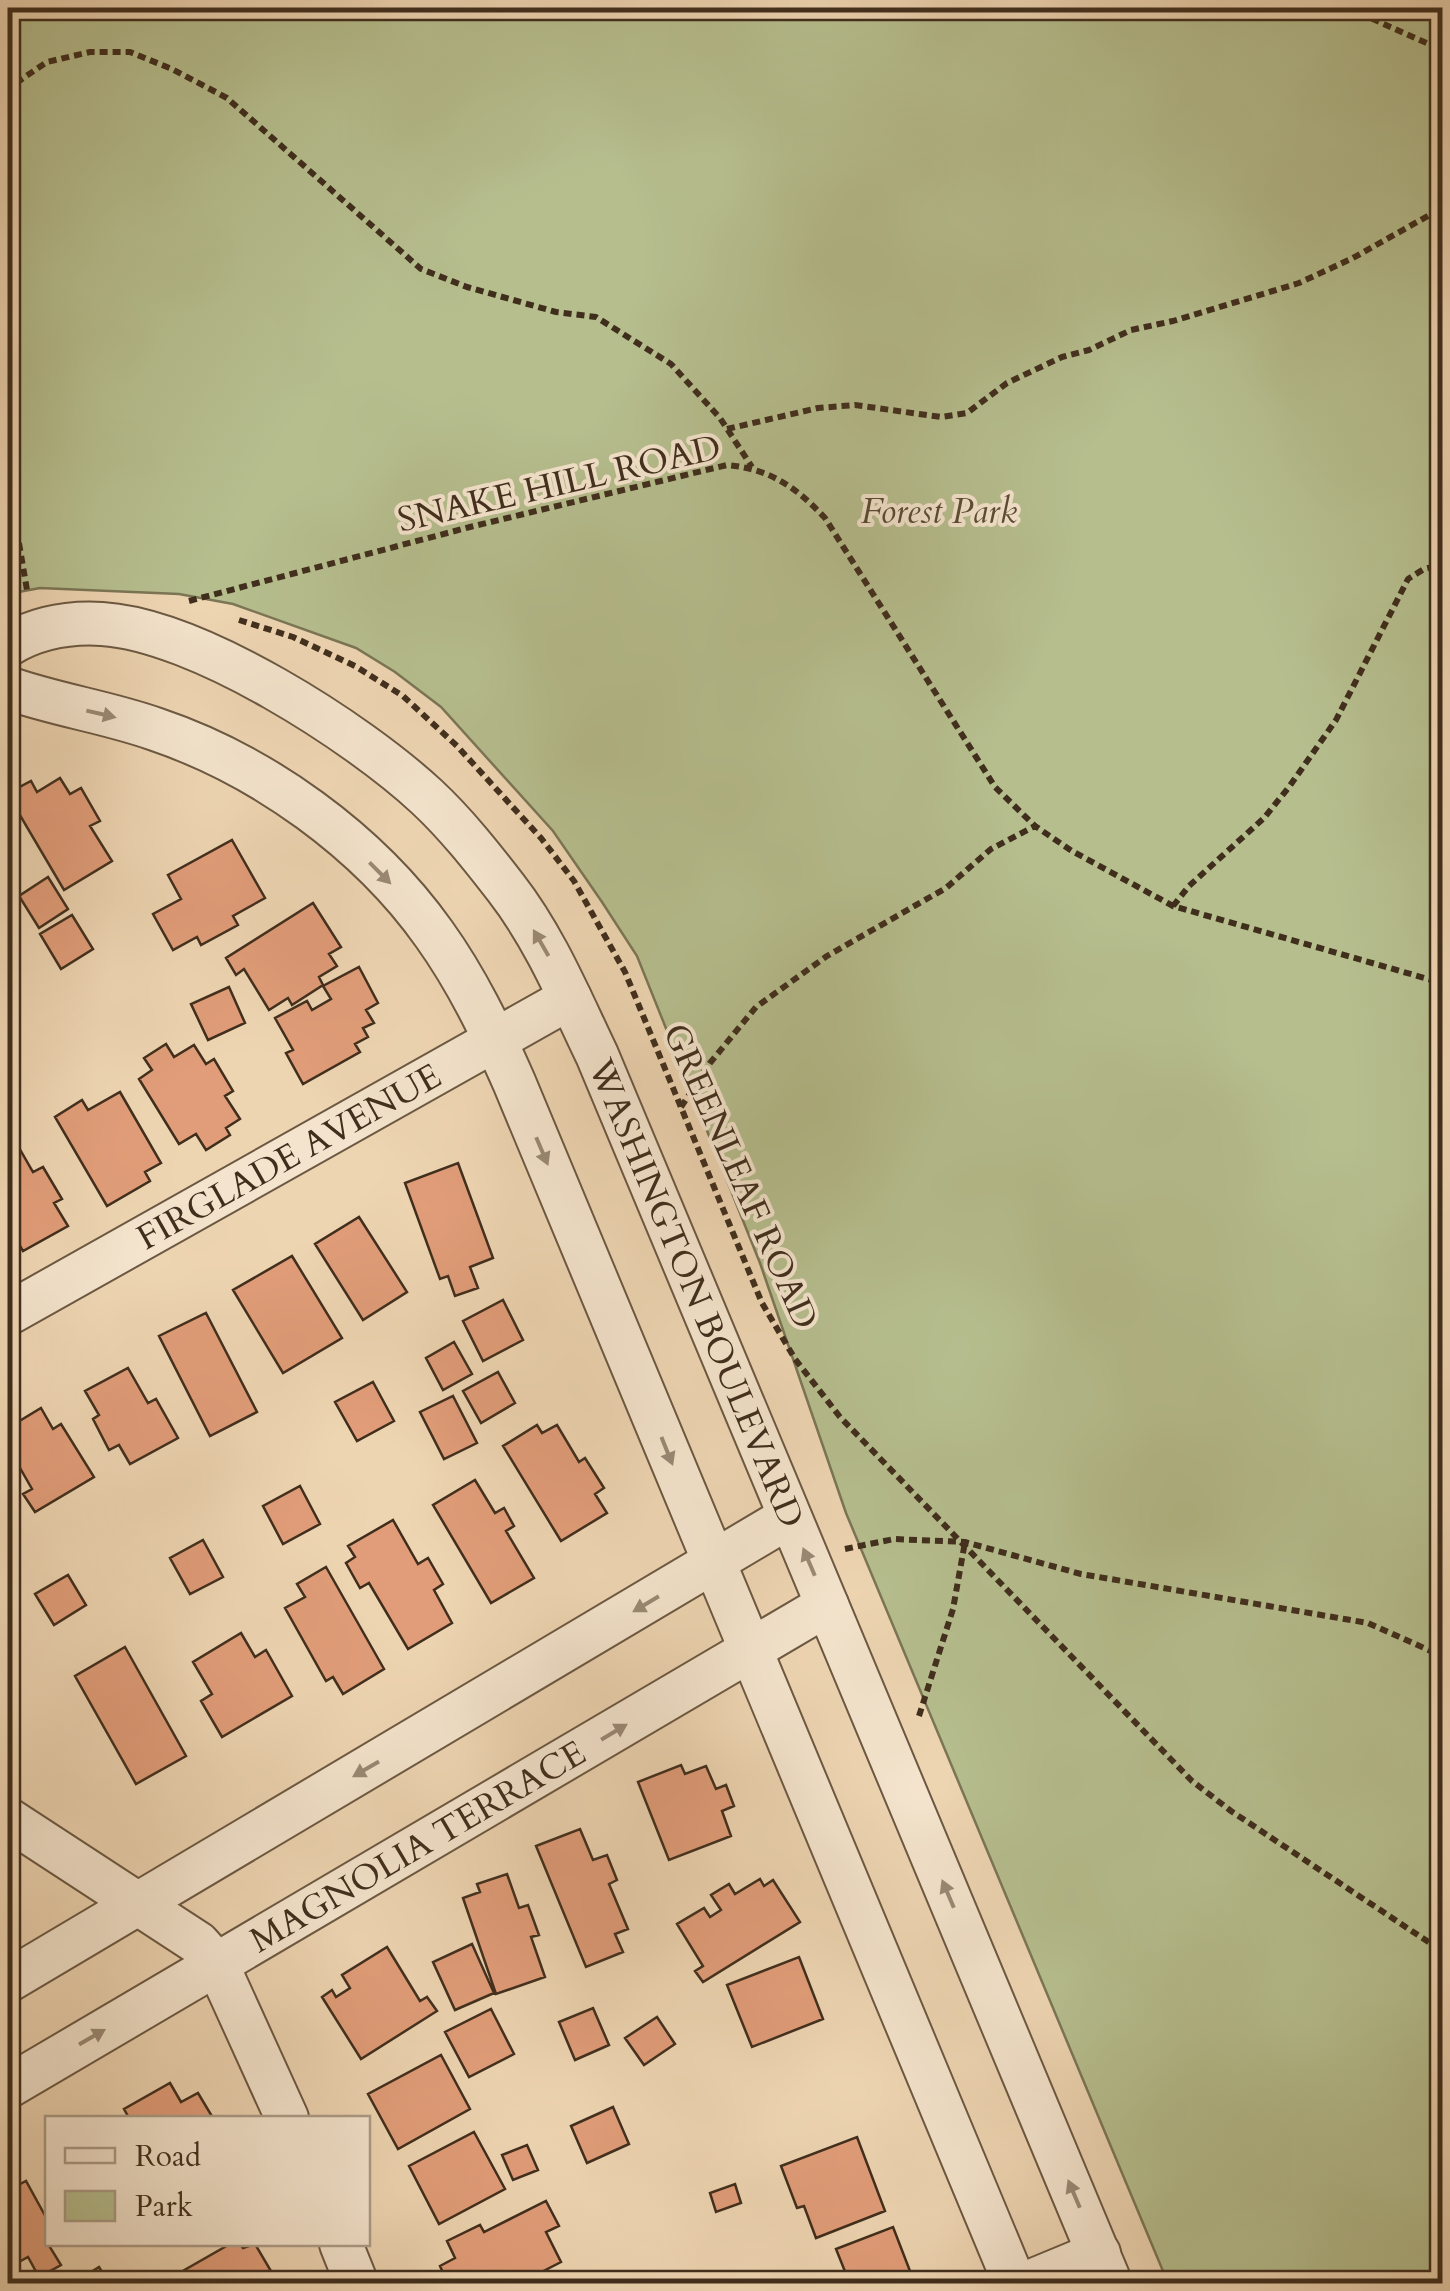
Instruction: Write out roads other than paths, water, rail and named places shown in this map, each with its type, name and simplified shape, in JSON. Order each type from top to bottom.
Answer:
[{"type":"street","name":"WASHINGTON BOULEVARD","points":[[8,646],[58,625],[124,627],[224,664],[328,721],[428,798],[509,892],[541,943],[628,1128],[1105,2268],[1024,2284]]},
{"type":"street","points":[[8,688],[154,728],[265,781],[306,808],[372,866],[423,920],[455,964],[495,1039],[1015,2284]]},
{"type":"street","name":"FIRGLADE AVENUE","points":[[8,1314],[570,998]]},
{"type":"street","points":[[8,1981],[789,1517]]},
{"type":"street","name":"MAGNOLIA TERRACE","points":[[8,2086],[827,1605]]},
{"type":"street","points":[[8,1819],[198,1943],[218,1964],[287,2116]]},
{"type":"street","points":[[342,2246],[357,2284]]},
{"type":"park label","name":"Forest Park","points":[[939,511]]}]
